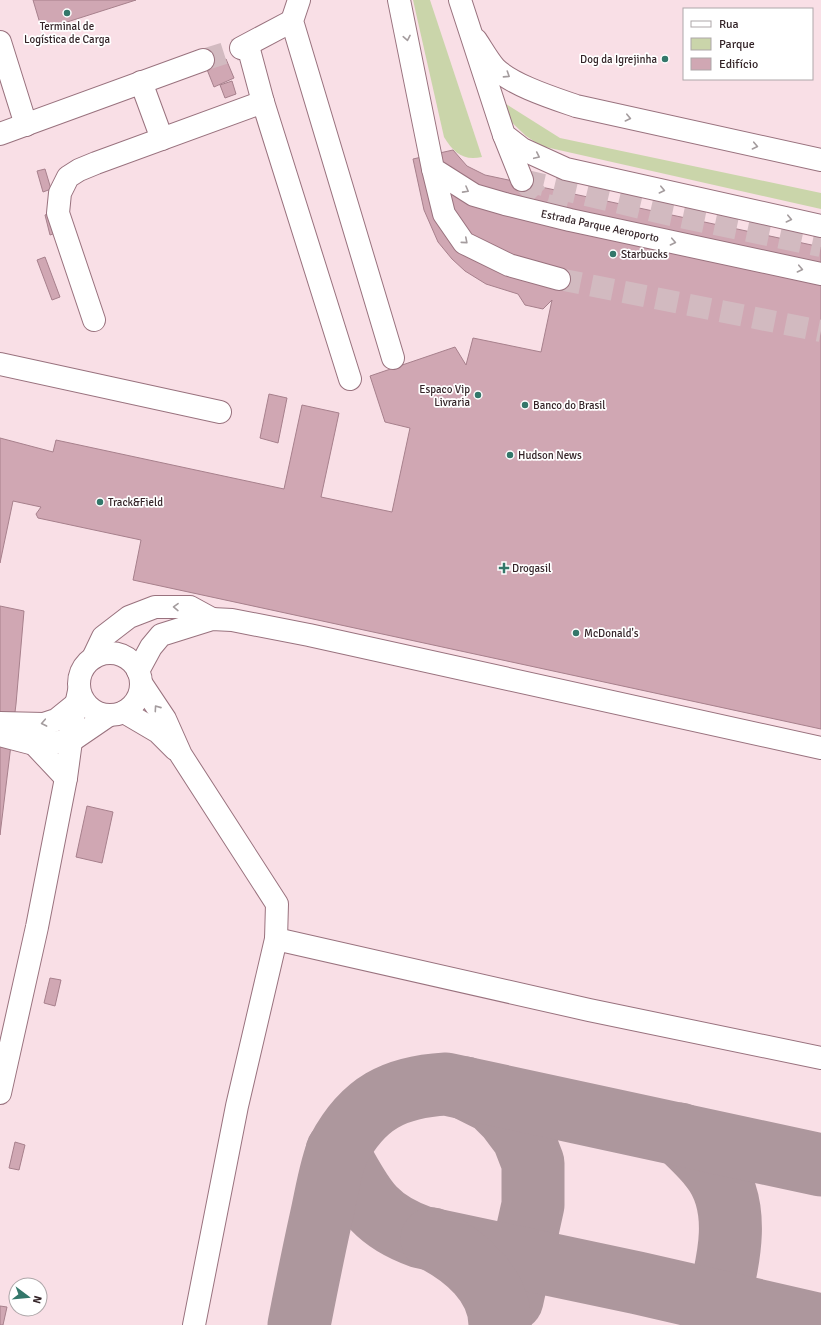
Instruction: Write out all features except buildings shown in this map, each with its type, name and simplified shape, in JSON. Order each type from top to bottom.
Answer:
[{"type":"street","points":[[298,0],[292,21],[393,358]]},
{"type":"street","points":[[399,0],[433,169],[444,214],[464,243],[509,265],[559,279]]},
{"type":"street","points":[[460,0],[473,36],[504,135],[522,180]]},
{"type":"street","points":[[292,21],[245,47],[350,378]]},
{"type":"street","points":[[473,36],[495,68],[518,83],[547,96],[583,108],[821,160]]},
{"type":"street","points":[[0,42],[26,125]]},
{"type":"street","points":[[0,134],[203,60]]},
{"type":"street","points":[[141,82],[162,139]]},
{"type":"street","points":[[94,320],[58,213],[63,185],[68,177],[79,170],[263,102]]},
{"type":"street","points":[[504,135],[522,149],[566,169],[821,226]]},
{"type":"street","name":"Estrada Parque Aeroporto","points":[[433,169],[474,195],[505,204],[570,220],[821,274]]},
{"type":"street","points":[[0,364],[220,412]]},
{"type":"street","points":[[93,658],[103,637],[129,617],[155,606],[190,607],[212,618],[232,620],[309,635],[821,748]]},
{"type":"street","points":[[0,735],[34,744],[71,741],[116,714],[137,699],[139,677],[151,647],[161,635],[212,618]]},
{"type":"street","points":[[0,1093],[37,927],[66,778],[71,741],[70,733],[78,697],[78,685],[81,672],[93,658],[110,653],[121,655],[131,661],[139,677],[166,719],[181,755],[277,904],[276,939],[237,1106],[194,1325]]},
{"type":"street","points":[[78,697],[90,708],[99,713],[116,714],[158,732],[181,755]]},
{"type":"street","points":[[0,723],[44,724],[56,720],[78,697]]},
{"type":"street","points":[[34,744],[66,778]]},
{"type":"street","points":[[276,939],[590,1010],[821,1058]]},
{"type":"green space","points":[[413,0],[430,0],[482,157],[464,157],[451,147],[444,137]]},
{"type":"green space","points":[[498,99],[560,138],[821,193],[821,209],[541,146],[526,136],[501,112]]},
{"type":"taxiway","points":[[299,1325],[312,1258],[335,1156],[358,1120],[369,1109],[382,1100],[411,1089],[446,1084],[821,1165]]},
{"type":"taxiway","points":[[465,1088],[493,1102],[508,1117],[523,1137],[533,1163],[533,1205],[512,1300]]},
{"type":"taxiway","points":[[680,1134],[711,1167],[722,1184],[728,1203],[730,1244],[727,1265],[713,1325]]},
{"type":"taxiway","points":[[337,1151],[369,1203],[390,1222],[421,1237],[638,1283],[821,1325]]},
{"type":"taxiway","points":[[432,1239],[468,1262],[487,1284],[494,1297],[500,1325]]},
{"type":"tunnel","points":[[203,60],[241,48]]},
{"type":"tunnel","points":[[522,180],[547,205],[572,211]]},
{"type":"tunnel","points":[[522,180],[671,215],[821,246]]},
{"type":"tunnel","points":[[559,279],[821,331]]},
{"type":"place","name":"Terminal de Logística de Carga","points":[[67,13]]},
{"type":"place","name":"Dog da Igrejinha","points":[[665,59]]},
{"type":"place","name":"Starbucks","points":[[613,254]]},
{"type":"place","name":"Espaco Vip Livraria","points":[[478,395]]},
{"type":"place","name":"Banco do Brasil","points":[[525,405]]},
{"type":"place","name":"Hudson News","points":[[510,455]]},
{"type":"place","name":"Track&Field","points":[[100,502]]},
{"type":"place","name":"Drogasil","points":[[504,568]]},
{"type":"place","name":"McDonald's","points":[[576,633]]}]
